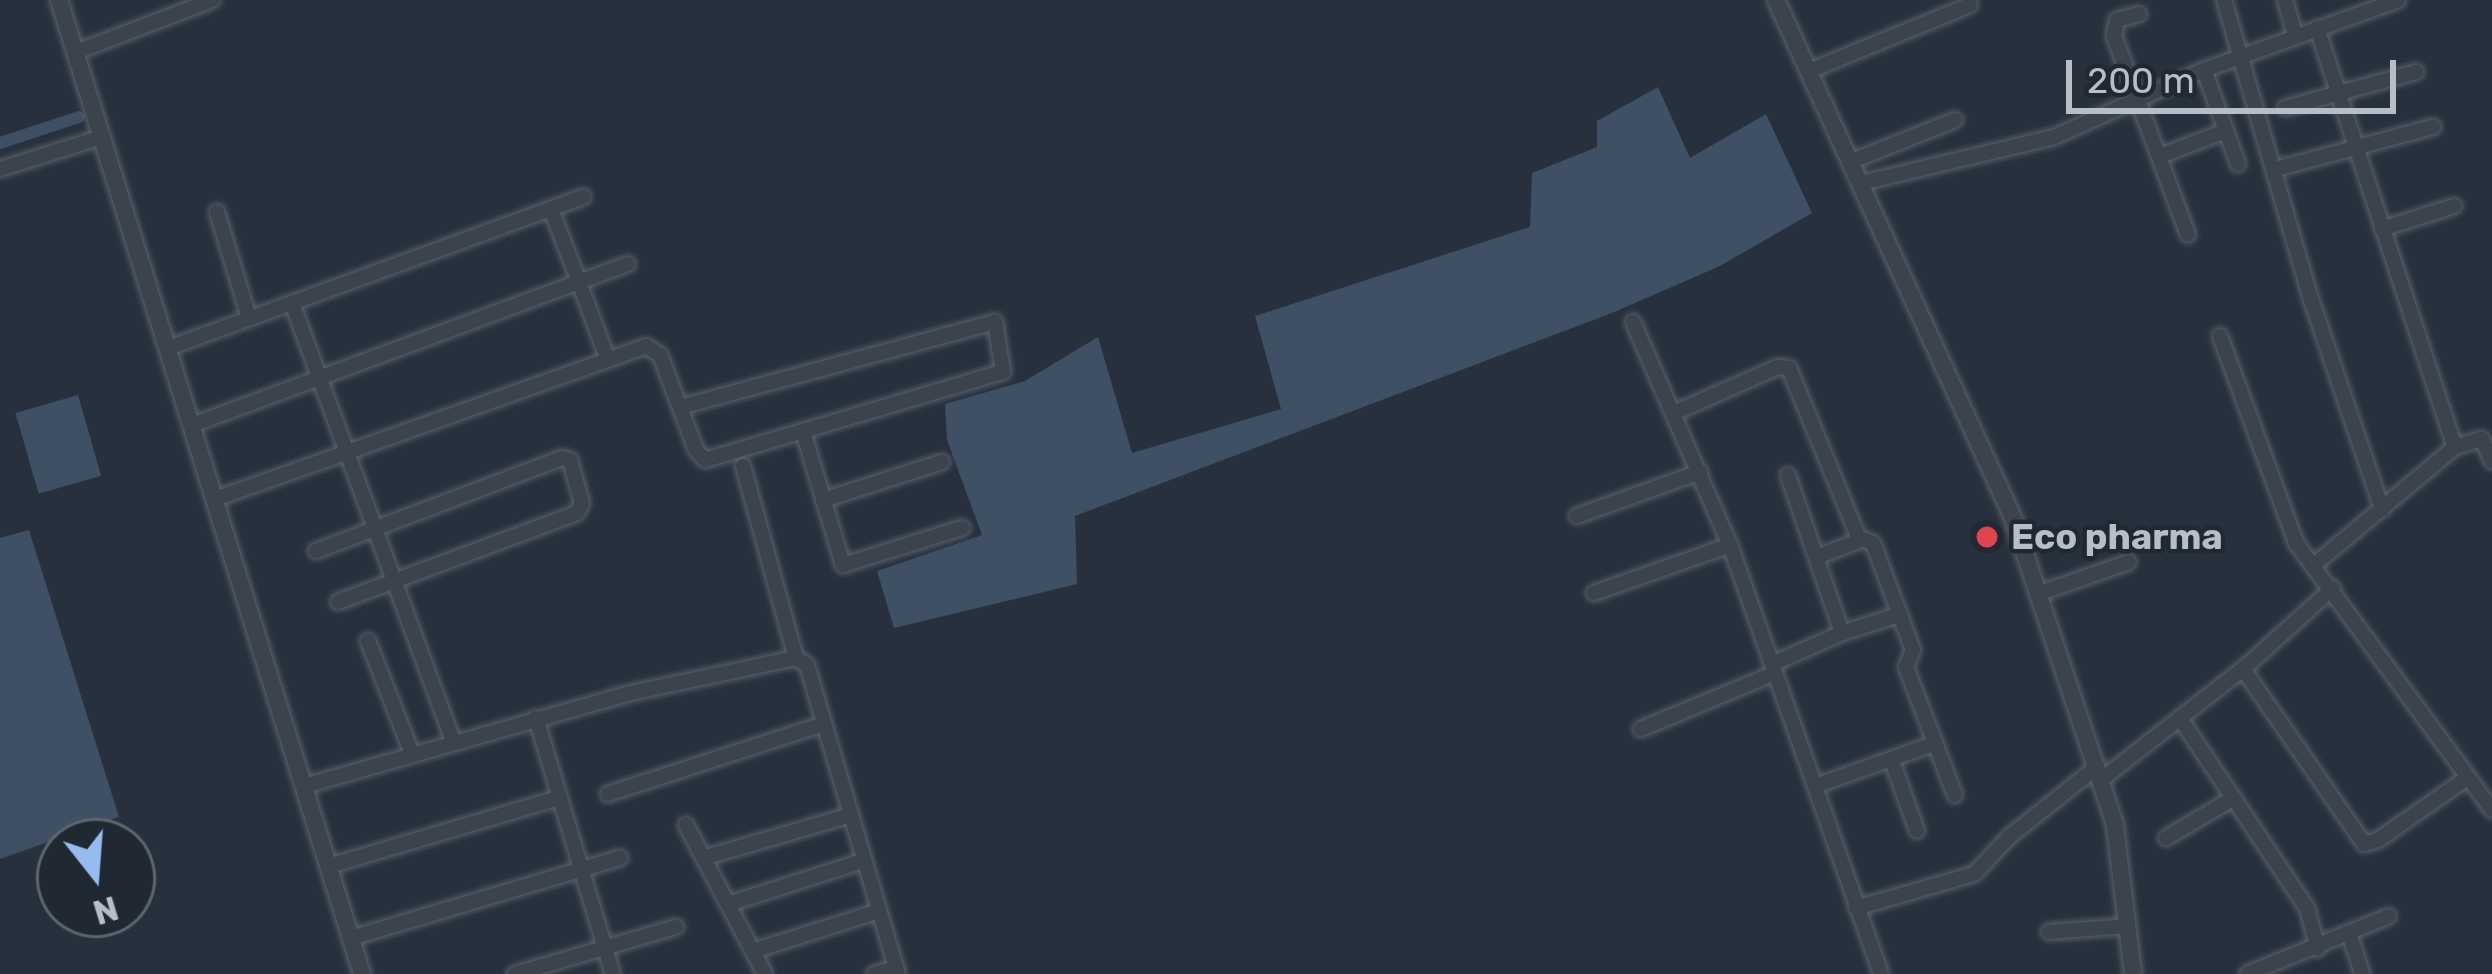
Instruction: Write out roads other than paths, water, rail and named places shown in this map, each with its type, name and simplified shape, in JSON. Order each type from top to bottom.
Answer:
[{"type":"street","points":[[59,0],[362,974]]},
{"type":"street","points":[[76,52],[179,6],[212,0]]},
{"type":"street","points":[[1776,0],[2013,518],[2116,825],[2133,974]]},
{"type":"street","points":[[2224,0],[2312,302],[2382,509]]},
{"type":"street","points":[[2284,0],[2295,36]]},
{"type":"street","points":[[1861,183],[2054,136],[2204,70],[2373,5],[2398,0]]},
{"type":"street","points":[[1809,71],[1970,5]]},
{"type":"street","points":[[2139,14],[2117,20],[2114,27],[2188,235]]},
{"type":"street","points":[[2317,28],[2455,446]]},
{"type":"street","points":[[2204,70],[2238,164]]},
{"type":"street","points":[[2285,108],[2416,72]]},
{"type":"street","points":[[1852,161],[1955,119]]},
{"type":"street","points":[[2276,169],[2433,127]]},
{"type":"street","points":[[2160,156],[2225,131]]},
{"type":"street","points":[[0,170],[102,137]]},
{"type":"street","points":[[168,348],[583,197]]},
{"type":"street","points":[[2382,229],[2454,206]]},
{"type":"street","points":[[551,209],[608,360]]},
{"type":"street","points":[[217,212],[249,318]]},
{"type":"street","points":[[192,425],[628,264]]},
{"type":"street","points":[[292,303],[452,739]]},
{"type":"street","points":[[215,500],[653,348],[695,451],[705,460],[1003,372],[995,322],[680,407]]},
{"type":"street","points":[[1633,322],[1730,545],[1881,974]]},
{"type":"street","points":[[2220,336],[2296,543],[2492,810]]},
{"type":"street","points":[[1676,412],[1786,365],[1857,537],[1873,544],[1913,650],[1906,667],[1955,795]]},
{"type":"street","points":[[803,431],[847,567],[962,528]]},
{"type":"street","points":[[2314,565],[2455,446],[2482,439],[2492,461]]},
{"type":"street","points":[[316,551],[562,458],[570,460],[581,503],[577,513],[338,602]]},
{"type":"street","points":[[823,500],[942,462]]},
{"type":"street","points":[[743,466],[796,658],[807,665],[897,971],[874,974]]},
{"type":"street","points":[[1576,516],[1700,472]]},
{"type":"street","points":[[1788,475],[1842,633]]},
{"type":"street","points":[[1819,556],[1857,537]]},
{"type":"street","points":[[1594,593],[1730,545]]},
{"type":"street","points":[[2037,594],[2128,562]]},
{"type":"street","points":[[1856,908],[1974,874],[2010,836],[2181,720],[2333,588]]},
{"type":"street","points":[[1641,729],[1842,633],[1898,614]]},
{"type":"street","points":[[368,641],[411,752]]},
{"type":"street","points":[[304,786],[452,739],[714,672],[796,658]]},
{"type":"street","points":[[2243,668],[2364,844],[2378,840],[2467,778]]},
{"type":"street","points":[[536,718],[613,974]]},
{"type":"street","points":[[2181,720],[2307,908],[2318,949]]},
{"type":"street","points":[[608,794],[824,724]]},
{"type":"street","points":[[1815,786],[1936,743]]},
{"type":"street","points":[[1892,761],[1917,831]]},
{"type":"street","points":[[329,866],[559,798]]},
{"type":"street","points":[[2166,838],[2234,798]]},
{"type":"street","points":[[703,858],[851,815]]},
{"type":"street","points":[[686,825],[765,974]]},
{"type":"street","points":[[351,938],[620,858]]},
{"type":"street","points":[[728,904],[863,861]]},
{"type":"street","points":[[753,951],[879,911]]},
{"type":"street","points":[[2246,974],[2318,949],[2389,916]]},
{"type":"street","points":[[2049,932],[2128,926]]},
{"type":"street","points":[[515,974],[676,927]]},
{"type":"street","points":[[2350,936],[2362,974]]},
{"type":"water","points":[[1658,87],[1690,158],[1766,114],[1812,213],[1720,266],[1612,313],[1075,516],[1077,584],[894,628],[877,571],[982,535],[947,440],[945,404],[1025,381],[1098,337],[1132,453],[1281,409],[1255,316],[1530,227],[1532,173],[1597,147],[1597,121]]},
{"type":"water","points":[[78,395],[101,476],[39,494],[16,413]]},
{"type":"water","points":[[29,530],[119,817],[36,818],[36,846],[0,859],[0,538]]},
{"type":"waterway","points":[[0,143],[79,117]]},
{"type":"place","name":"Eco pharma","points":[[1987,537]]}]
